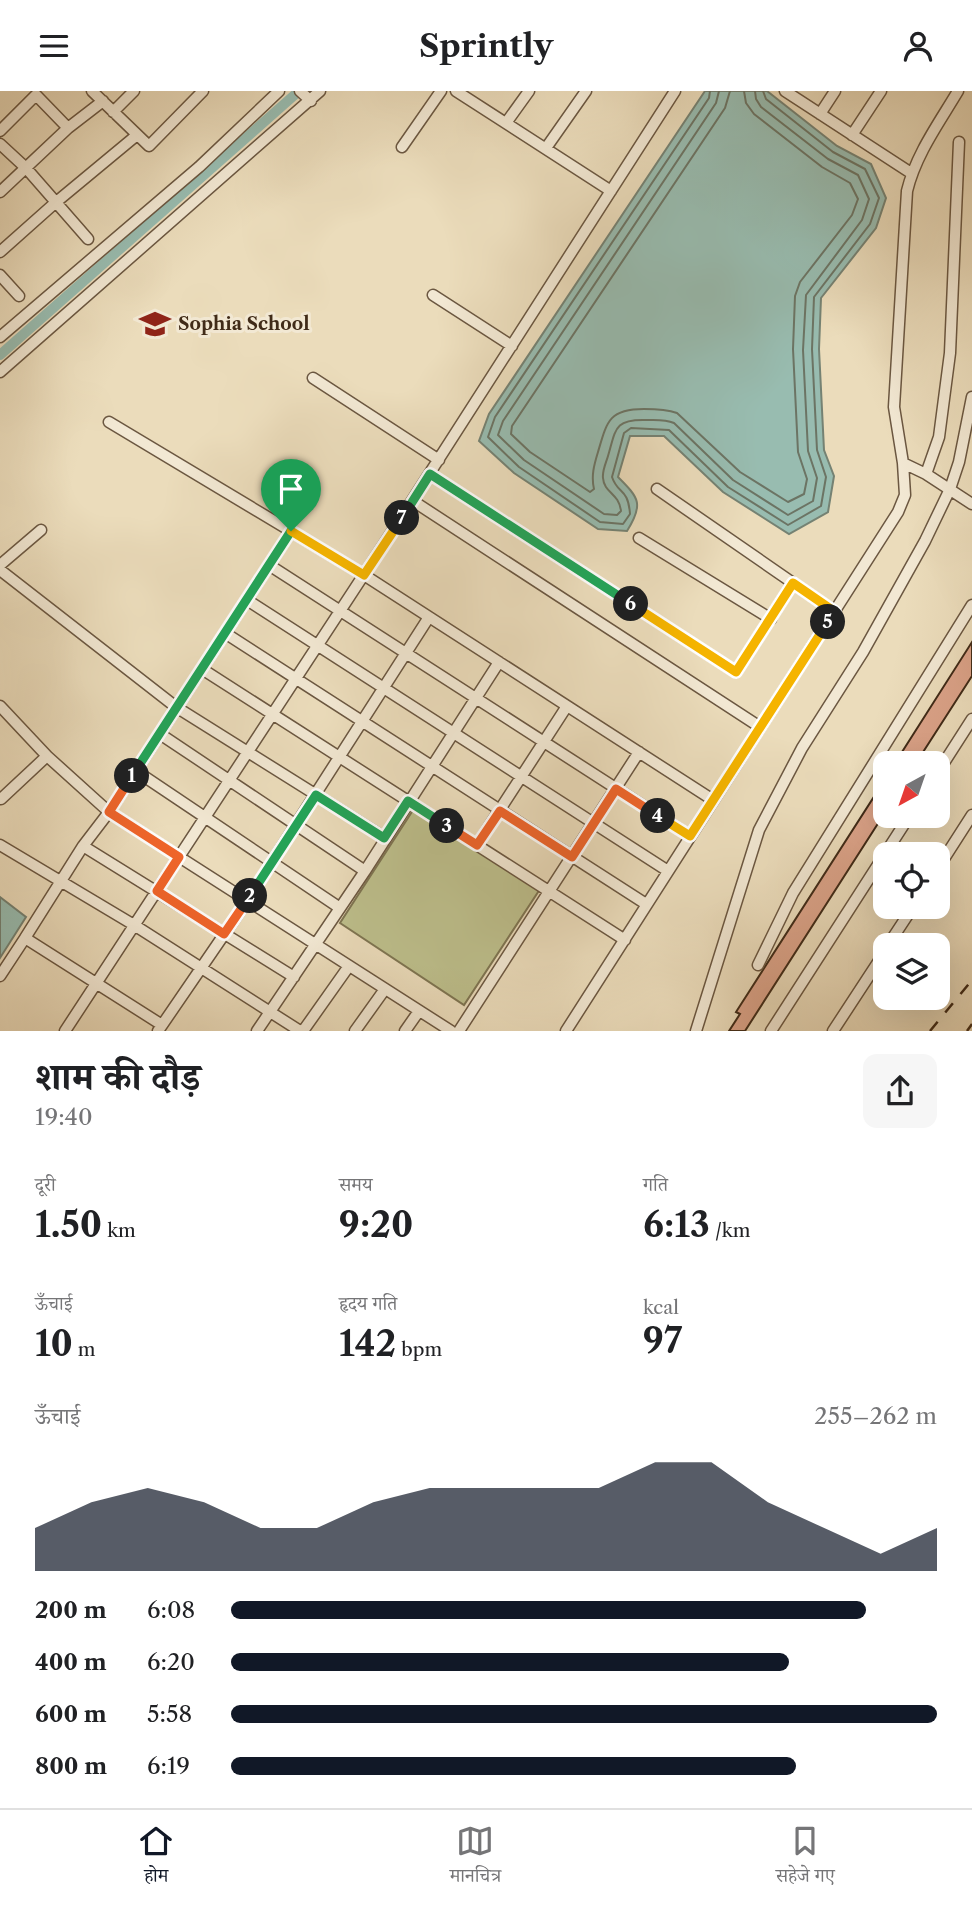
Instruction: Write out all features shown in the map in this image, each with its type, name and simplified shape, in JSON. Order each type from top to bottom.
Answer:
[{"type":"street","points":[[92,91],[149,146],[203,91]]},
{"type":"street","points":[[113,112],[134,91]]},
{"type":"street","points":[[0,337],[199,167],[279,91]]},
{"type":"street","points":[[0,372],[306,96],[320,91]]},
{"type":"street","points":[[402,147],[441,91]]},
{"type":"street","points":[[456,91],[611,191]]},
{"type":"street","points":[[506,123],[529,91]]},
{"type":"street","points":[[545,148],[586,91]]},
{"type":"street","points":[[65,1031],[413,501],[675,91]]},
{"type":"street","points":[[785,91],[911,173]]},
{"type":"street","points":[[820,114],[835,91]]},
{"type":"street","points":[[852,135],[881,91]]},
{"type":"street","points":[[566,1031],[898,512],[905,495],[894,407],[907,191],[911,173],[958,91]]},
{"type":"street","points":[[0,131],[36,95],[68,128]]},
{"type":"street","points":[[0,192],[68,128],[103,101]]},
{"type":"street","points":[[0,252],[138,135]]},
{"type":"street","points":[[926,474],[939,437],[950,353],[959,142]]},
{"type":"street","points":[[0,144],[26,168],[88,239]]},
{"type":"street","points":[[0,275],[19,296]]},
{"type":"street","points":[[433,295],[512,346]]},
{"type":"street","points":[[313,378],[439,460]]},
{"type":"street","points":[[696,1031],[759,830],[802,748],[863,652],[950,489],[959,462],[972,397]]},
{"type":"street","points":[[109,422],[364,575],[713,800]]},
{"type":"street","points":[[903,463],[926,474],[972,504]]},
{"type":"street","points":[[430,474],[736,672],[793,583]]},
{"type":"street","points":[[657,489],[835,612]]},
{"type":"street","points":[[413,501],[760,727]]},
{"type":"street","points":[[41,530],[0,568],[176,707],[384,838]]},
{"type":"street","points":[[0,976],[291,531]]},
{"type":"street","points":[[639,538],[771,619]]},
{"type":"street","points":[[269,565],[690,836]]},
{"type":"street","points":[[247,600],[668,871]]},
{"type":"street","points":[[758,965],[793,893],[972,605]]},
{"type":"street","points":[[25,938],[160,1028],[247,901],[429,617]]},
{"type":"street","points":[[225,633],[646,904]]},
{"type":"street","points":[[257,1031],[365,871],[499,662]]},
{"type":"street","points":[[202,669],[625,940]]},
{"type":"street","points":[[0,706],[47,756],[109,812],[451,1031]]},
{"type":"street","points":[[477,845],[567,706]]},
{"type":"street","points":[[950,753],[972,719]]},
{"type":"street","points":[[160,734],[365,871]]},
{"type":"street","points":[[459,1031],[639,753]]},
{"type":"street","points":[[0,798],[47,756]]},
{"type":"street","points":[[136,771],[340,908]]},
{"type":"street","points":[[950,849],[972,815]]},
{"type":"street","points":[[771,1031],[902,828]]},
{"type":"street","points":[[0,845],[61,880],[302,1031],[349,966]]},
{"type":"street","points":[[83,846],[294,977]]},
{"type":"street","points":[[833,1031],[873,970]]},
{"type":"street","points":[[355,1031],[385,989]]},
{"type":"street","points":[[405,1031],[419,1011]]},
{"type":"green space","points":[[417,804],[542,886],[464,1005],[340,923]]},
{"type":"water","points":[[705,91],[767,91],[837,146],[871,164],[886,198],[876,228],[821,298],[819,349],[824,450],[834,476],[828,512],[789,534],[723,492],[664,436],[630,436],[618,477],[637,502],[636,514],[627,531],[598,529],[514,473],[479,441],[489,414]]},
{"type":"water","points":[[0,897],[26,917],[0,958]]},
{"type":"building","points":[[972,642],[972,676],[924,751],[903,751]]},
{"type":"building","points":[[873,798],[875,828],[745,1031],[729,1031],[740,1014],[736,1012]]},
{"type":"waterway","points":[[0,355],[299,91]]},
{"type":"railway","points":[[930,1031],[972,980]]},
{"type":"railway","points":[[967,1031],[972,1024]]},
{"type":"place","name":"Sophia School","points":[[155,324]]},
{"type":"route","points":[[430,474],[736,672],[793,583],[835,612],[690,836],[616,789],[572,857],[500,811],[477,845],[408,801],[384,838],[316,795],[224,934],[157,891],[179,857],[109,812],[291,531],[364,575],[430,474]]}]
